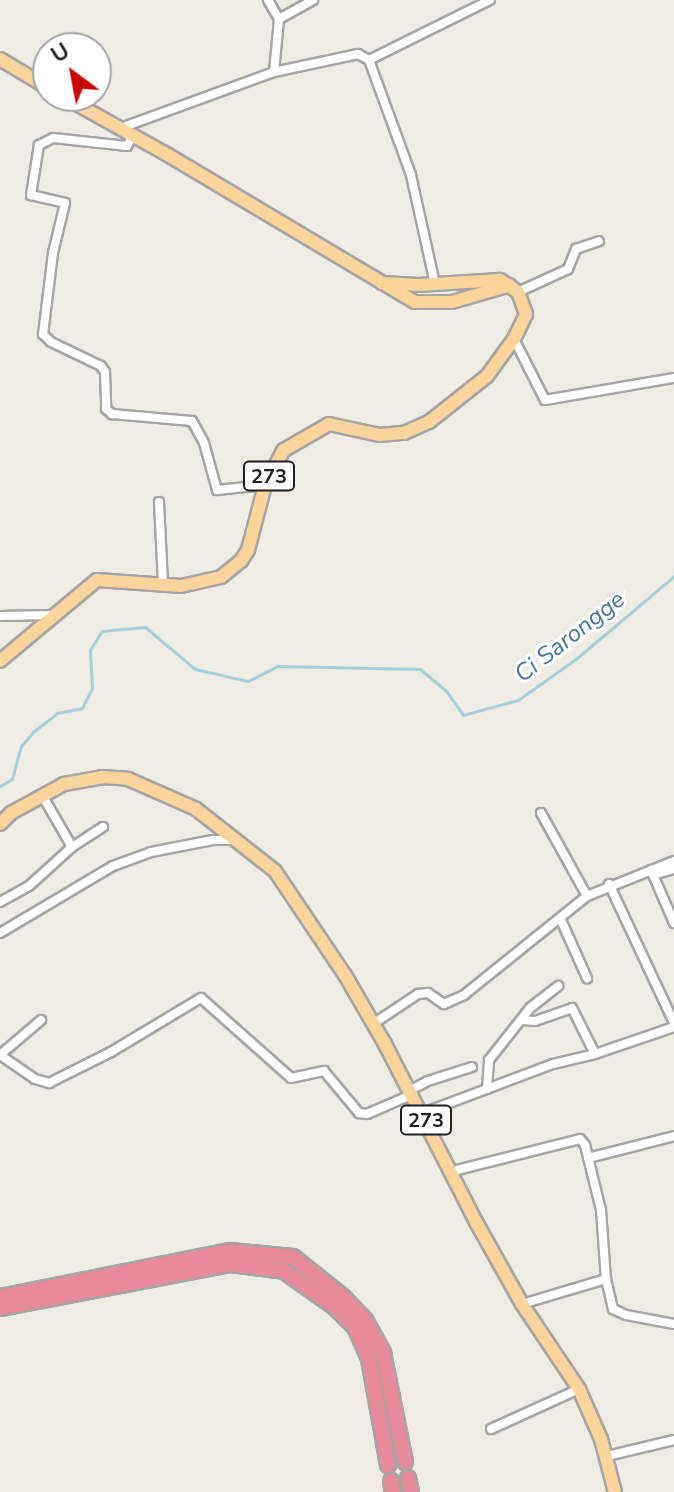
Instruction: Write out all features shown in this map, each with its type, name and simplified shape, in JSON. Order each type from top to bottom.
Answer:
[{"type":"highway","points":[[0,1297],[230,1251],[293,1257],[343,1297],[365,1320],[383,1353],[405,1462]]},
{"type":"highway","points":[[0,1308],[231,1264],[284,1271],[335,1307],[355,1327],[369,1359],[388,1465]]},
{"type":"main road","points":[[0,59],[32,78]]},
{"type":"main road","points":[[89,112],[415,302],[431,304],[514,289]]},
{"type":"main road","points":[[382,283],[435,284],[492,279],[514,289]]},
{"type":"main road","name":"273","points":[[0,661],[97,580],[163,585],[210,581],[241,561],[254,536],[265,485],[284,450],[319,428],[340,424],[379,435],[394,435],[429,422],[475,387],[514,339],[526,314],[514,289]]},
{"type":"main road","name":"273","points":[[0,824],[42,795],[88,779],[128,779],[188,804],[239,841],[281,879],[373,1024],[412,1092],[449,1172],[522,1304],[579,1389],[607,1456],[615,1492]]},
{"type":"street","points":[[268,0],[279,19],[274,72]]},
{"type":"street","points":[[279,19],[313,0]]},
{"type":"street","points":[[369,60],[490,0]]},
{"type":"street","points":[[118,129],[274,72],[358,54],[369,60],[411,175],[435,284]]},
{"type":"street","points":[[132,137],[127,146],[53,138],[39,145],[31,196],[65,203],[53,253],[43,334],[51,342],[101,366],[105,372],[106,409],[112,414],[192,421],[204,443],[217,490],[265,485]]},
{"type":"street","points":[[514,289],[568,269],[576,249],[599,241]]},
{"type":"street","points":[[514,339],[545,400],[674,378]]},
{"type":"street","points":[[159,502],[163,585]]},
{"type":"street","points":[[0,616],[57,615]]},
{"type":"street","points":[[42,795],[72,847]]},
{"type":"street","points":[[541,813],[587,896]]},
{"type":"street","points":[[0,902],[29,886],[72,847],[103,827]]},
{"type":"street","points":[[0,933],[113,866],[151,852],[213,840],[239,841]]},
{"type":"street","points":[[652,873],[674,861]]},
{"type":"street","points":[[373,1024],[418,994],[428,993],[444,1004],[464,995],[587,896],[609,884],[674,869]]},
{"type":"street","points":[[652,873],[674,923]]},
{"type":"street","points":[[423,1113],[553,1064],[595,1054],[674,1025],[609,884]]},
{"type":"street","points":[[561,920],[587,978]]},
{"type":"street","points":[[487,1089],[489,1060],[530,1008],[558,986]]},
{"type":"street","points":[[41,1020],[0,1055],[35,1079],[49,1083],[111,1052],[201,998],[291,1078],[324,1071],[359,1113],[367,1114],[428,1081],[472,1067]]},
{"type":"street","points":[[522,1020],[535,1021],[572,1008],[595,1054]]},
{"type":"street","points":[[588,1158],[674,1136]]},
{"type":"street","points":[[449,1172],[579,1139],[588,1158],[601,1210],[611,1305],[617,1312],[674,1324]]},
{"type":"street","points":[[522,1304],[606,1279]]},
{"type":"street","points":[[491,1429],[579,1389]]},
{"type":"street","points":[[607,1456],[674,1440]]},
{"type":"waterway","name":"Ci Sarongge","points":[[0,786],[12,779],[21,746],[33,732],[57,713],[82,708],[92,688],[90,650],[102,631],[145,627],[195,669],[248,681],[278,666],[420,669],[447,692],[463,715],[518,700],[577,658],[674,576]]}]
